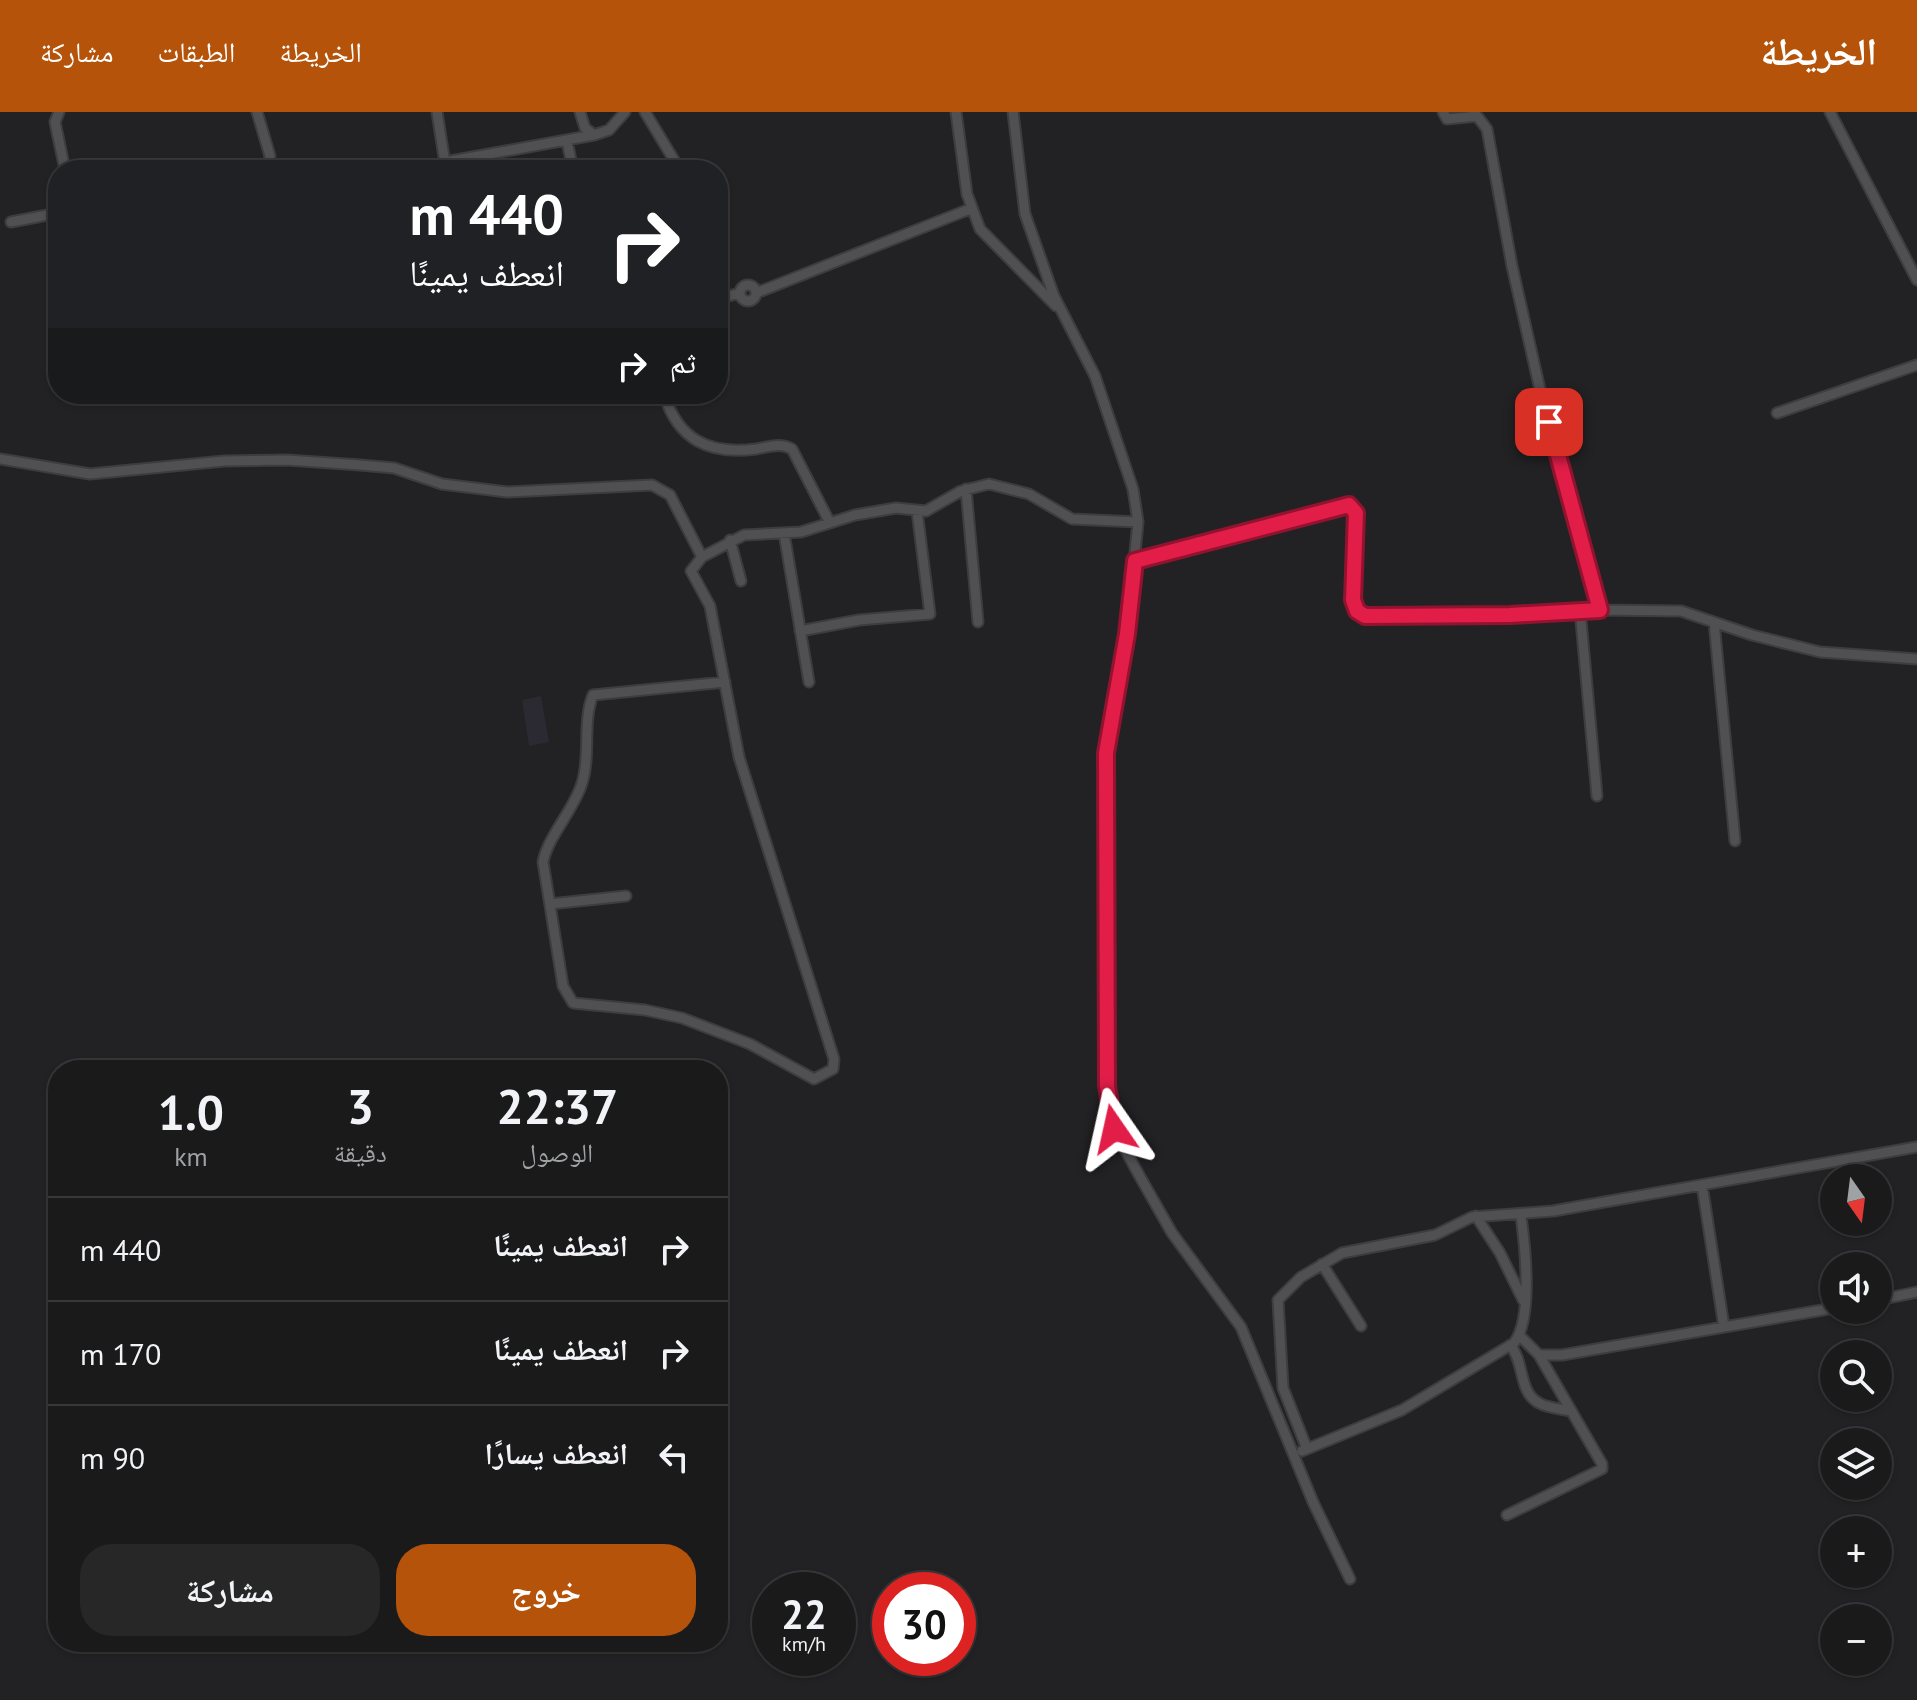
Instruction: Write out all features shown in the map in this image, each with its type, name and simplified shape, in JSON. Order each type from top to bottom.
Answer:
[{"type":"street","points":[[59,112],[55,122],[63,160]]},
{"type":"street","points":[[257,112],[269,160]]},
{"type":"street","points":[[437,112],[445,160]]},
{"type":"street","points":[[580,112],[585,128],[594,135]]},
{"type":"street","points":[[475,160],[594,135],[609,130],[625,112]]},
{"type":"street","points":[[645,112],[674,160]]},
{"type":"street","points":[[956,112],[970,209],[986,236],[1063,312]]},
{"type":"street","points":[[1013,112],[1025,214],[1063,312],[1095,376],[1129,478],[1138,522],[1127,634],[1106,753],[1107,1086],[1110,1113],[1119,1140],[1172,1233],[1241,1327],[1296,1454],[1313,1502],[1350,1579]]},
{"type":"street","points":[[1443,112],[1447,119],[1477,116],[1487,129],[1512,266],[1541,394],[1600,610]]},
{"type":"street","points":[[1830,112],[1917,280]]},
{"type":"street","points":[[567,141],[571,160]]},
{"type":"street","points":[[728,296],[740,293],[748,285],[756,293],[970,209]]},
{"type":"street","points":[[11,222],[48,215]]},
{"type":"street","points":[[1777,413],[1917,365]]},
{"type":"street","points":[[669,404],[681,428],[699,444],[735,449],[779,445],[792,449],[830,523]]},
{"type":"street","points":[[0,459],[90,474],[224,461],[346,464],[394,468],[442,484],[507,492],[652,485],[670,495],[702,557]]},
{"type":"street","points":[[725,682],[593,695],[583,782],[571,812],[545,853],[544,869],[563,986],[573,1003],[645,1010],[682,1018],[750,1044],[814,1079],[833,1069],[834,1059],[739,757],[725,682],[710,606],[691,571],[702,557],[730,540],[755,533],[784,533],[896,508],[930,510],[966,489],[989,484],[1016,490],[1080,520],[1138,522]]},
{"type":"street","points":[[966,489],[978,622]]},
{"type":"street","points":[[1135,561],[1349,505],[1356,513],[1353,600],[1361,614],[1371,617],[1510,615],[1580,610],[1681,611],[1772,641],[1820,652],[1917,659]]},
{"type":"street","points":[[800,631],[859,620],[930,614],[917,511]]},
{"type":"street","points":[[784,533],[809,682]]},
{"type":"street","points":[[730,540],[741,581]]},
{"type":"street","points":[[1580,610],[1597,796]]},
{"type":"street","points":[[1714,622],[1735,841]]},
{"type":"street","points":[[550,904],[626,896]]},
{"type":"street","points":[[1307,1449],[1283,1388],[1277,1304],[1281,1293],[1342,1253],[1435,1235],[1476,1216],[1521,1216],[1917,1147]]},
{"type":"street","points":[[1702,1185],[1724,1327]]},
{"type":"street","points":[[1476,1216],[1500,1253],[1524,1303]]},
{"type":"street","points":[[1296,1454],[1402,1410],[1510,1345],[1519,1335],[1524,1303],[1525,1255],[1521,1216]]},
{"type":"street","points":[[1322,1264],[1361,1326]]},
{"type":"street","points":[[1892,1297],[1917,1292]]},
{"type":"street","points":[[1539,1355],[1562,1355],[1820,1310]]},
{"type":"street","points":[[1507,1515],[1602,1469],[1602,1464],[1539,1355],[1519,1335]]},
{"type":"street","points":[[1510,1345],[1519,1355],[1527,1392],[1539,1403],[1571,1411]]},
{"type":"shaded area","points":[[541,696],[549,742],[529,746],[522,700]]},
{"type":"route","points":[[1114,1129],[1107,1086],[1106,753],[1127,634],[1135,561],[1349,505],[1356,513],[1353,600],[1357,611],[1365,616],[1510,615],[1600,610],[1549,422]]}]
